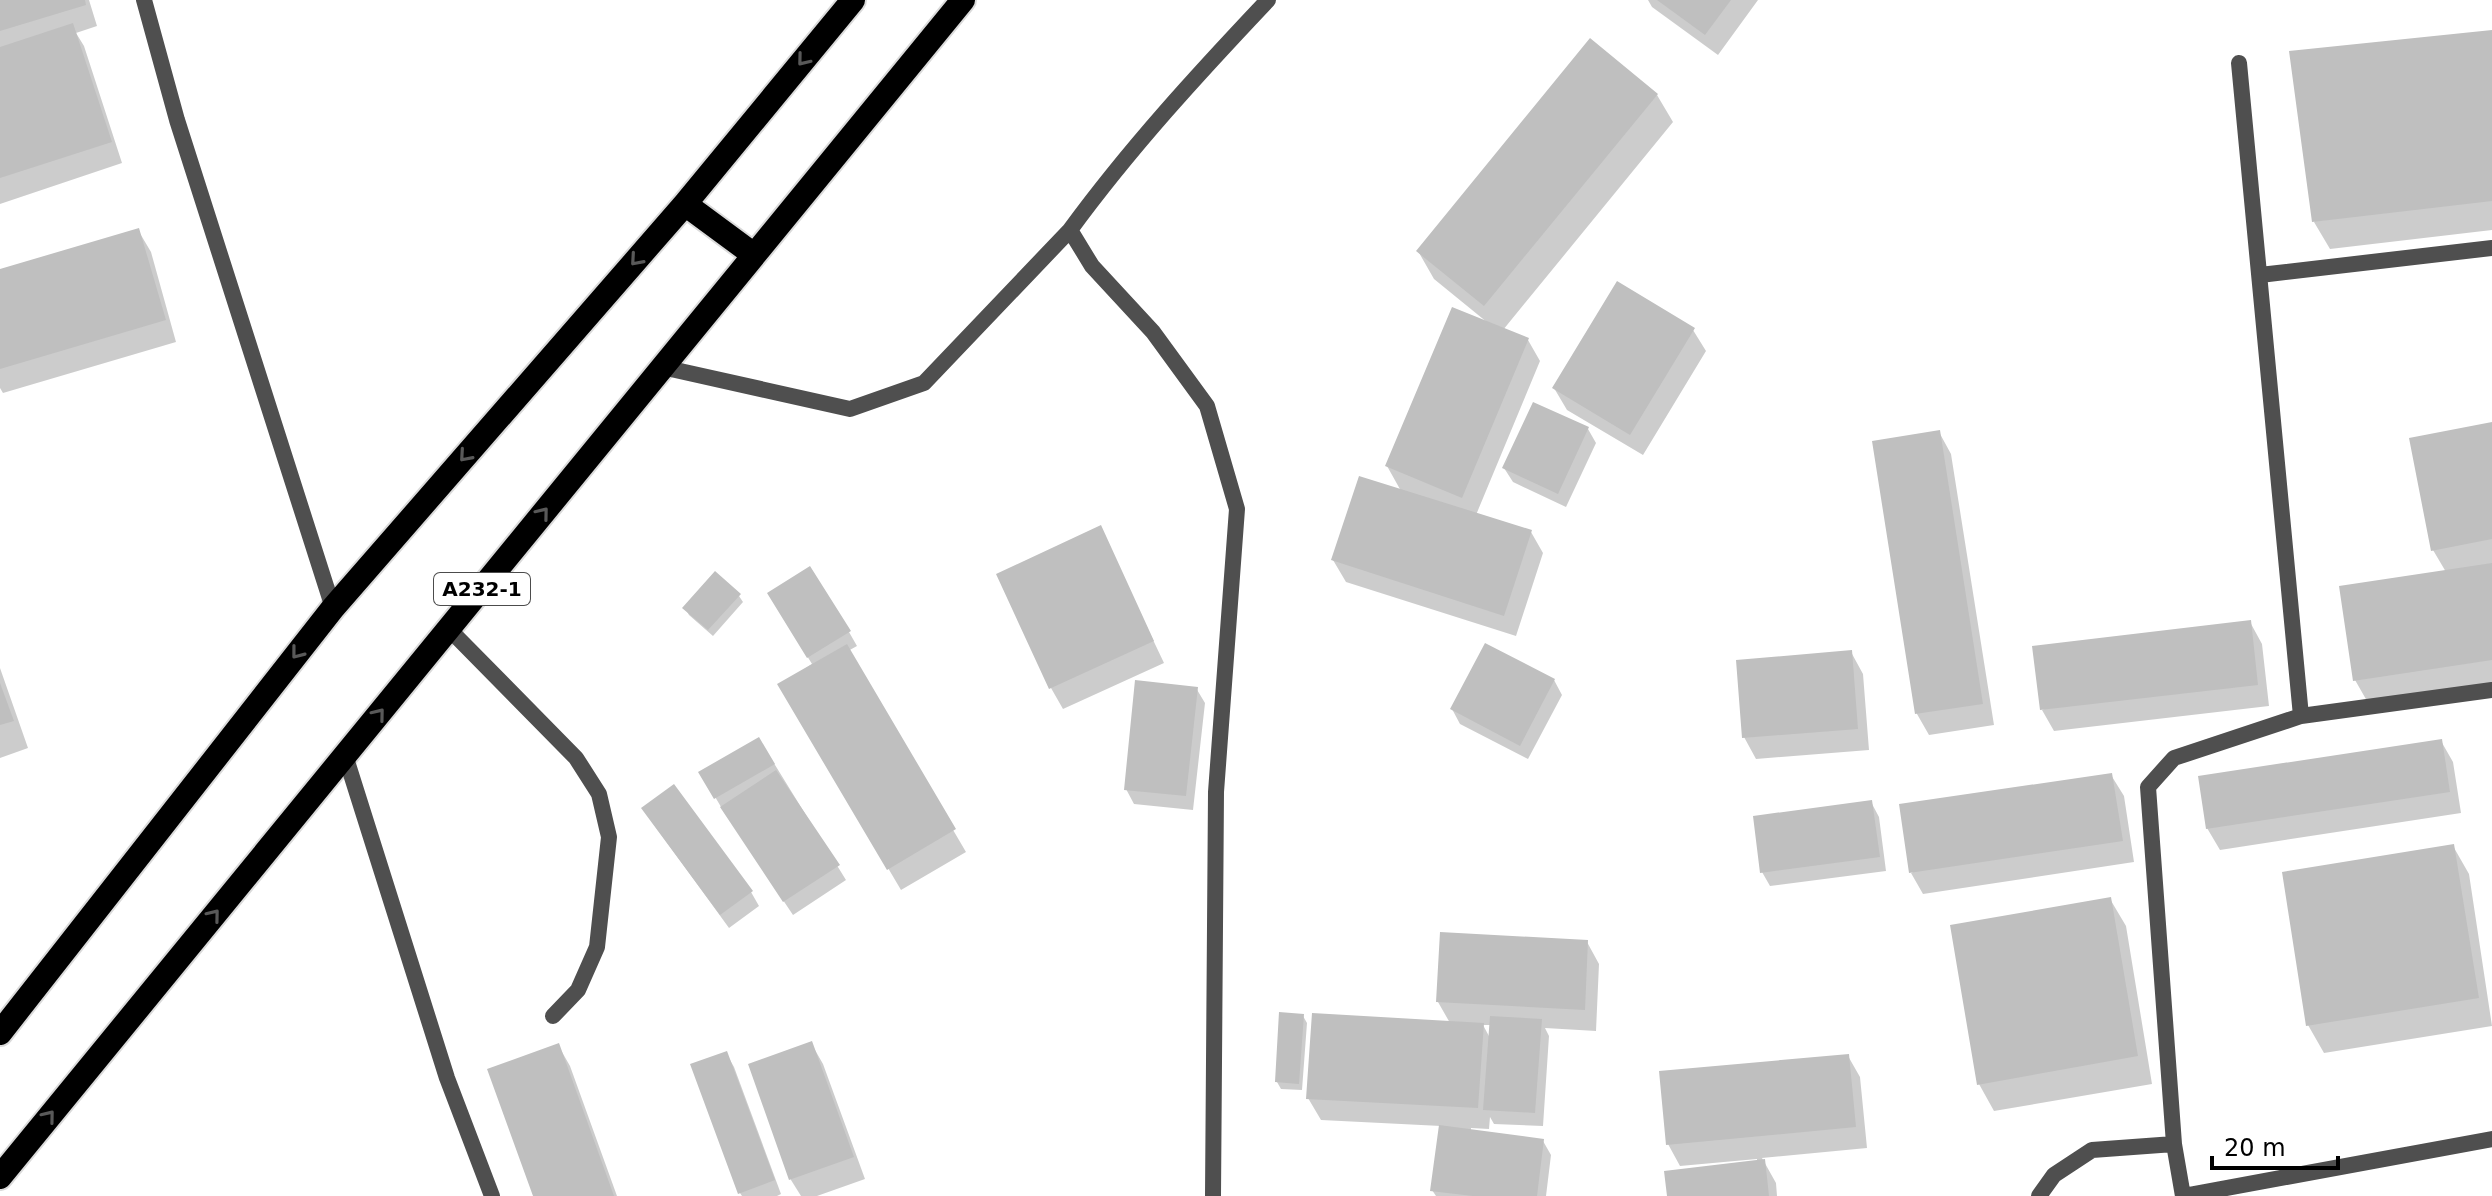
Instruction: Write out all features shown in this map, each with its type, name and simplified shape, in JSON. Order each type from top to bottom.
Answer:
[{"type":"highway","points":[[0,1033],[333,608],[685,204],[853,0]]},
{"type":"highway","name":"A232-1","points":[[0,1177],[959,6]]},
{"type":"highway","points":[[685,204],[754,255]]},
{"type":"street","points":[[144,0],[177,120],[333,608]]},
{"type":"street","points":[[662,367],[850,409],[924,383],[1070,230],[1188,85],[1268,0]]},
{"type":"street","points":[[2239,63],[2301,716]]},
{"type":"street","points":[[1070,230],[1092,266],[1153,332],[1207,406],[1237,509],[1216,792],[1213,1196]]},
{"type":"street","points":[[2260,275],[2492,248]]},
{"type":"street","points":[[449,629],[576,758],[599,794],[609,837],[597,947],[578,990],[553,1016]]},
{"type":"street","points":[[2492,690],[2301,716],[2174,758],[2148,787],[2174,1144],[2183,1196],[2492,1139]]},
{"type":"street","points":[[345,755],[447,1078],[492,1196]]},
{"type":"street","points":[[2039,1196],[2054,1175],[2092,1150],[2174,1144]]},
{"type":"building","points":[[0,0],[85,0],[86,5],[0,31]]},
{"type":"building","points":[[1657,0],[1731,0],[1705,35]]},
{"type":"building","points":[[73,23],[112,142],[0,178],[0,47]]},
{"type":"building","points":[[2492,30],[2492,201],[2312,222],[2289,51]]},
{"type":"building","points":[[1590,38],[1658,94],[1484,306],[1416,251]]},
{"type":"building","points":[[139,228],[166,320],[0,369],[0,269]]},
{"type":"building","points":[[1617,281],[1695,328],[1630,435],[1552,388]]},
{"type":"building","points":[[1452,307],[1529,338],[1462,498],[1385,466]]},
{"type":"building","points":[[1533,402],[1589,427],[1558,494],[1502,468]]},
{"type":"building","points":[[2492,422],[2492,539],[2431,551],[2409,438]]},
{"type":"building","points":[[1940,430],[1983,704],[1915,714],[1872,441]]},
{"type":"building","points":[[1359,476],[1532,530],[1504,616],[1331,560]]},
{"type":"building","points":[[1101,525],[1154,641],[1049,689],[996,574]]},
{"type":"building","points":[[2492,563],[2492,660],[2353,681],[2339,586]]},
{"type":"building","points":[[810,566],[851,631],[807,658],[767,593]]},
{"type":"building","points":[[715,571],[741,594],[708,630],[682,608]]},
{"type":"building","points":[[2251,620],[2258,685],[2040,710],[2032,646]]},
{"type":"building","points":[[1485,643],[1555,679],[1520,746],[1450,709]]},
{"type":"building","points":[[847,644],[956,829],[887,870],[777,684]]},
{"type":"building","points":[[1852,650],[1858,729],[1742,738],[1736,660]]},
{"type":"building","points":[[1135,680],[1198,687],[1186,796],[1124,790]]},
{"type":"building","points":[[0,683],[14,721],[0,725]]},
{"type":"building","points":[[759,737],[775,764],[714,799],[698,772]]},
{"type":"building","points":[[2442,739],[2450,792],[2206,829],[2198,776]]},
{"type":"building","points":[[776,770],[840,865],[783,902],[720,807]]},
{"type":"building","points":[[2112,773],[2123,841],[1909,873],[1899,804]]},
{"type":"building","points":[[674,784],[753,891],[720,915],[641,808]]},
{"type":"building","points":[[1872,800],[1880,857],[1760,873],[1753,816]]},
{"type":"building","points":[[2454,844],[2479,998],[2306,1026],[2282,872]]},
{"type":"building","points":[[2111,897],[2138,1056],[1977,1085],[1950,925]]},
{"type":"building","points":[[1440,932],[1588,940],[1585,1010],[1436,1002]]},
{"type":"building","points":[[1279,1012],[1304,1014],[1299,1084],[1275,1082]]},
{"type":"building","points":[[1312,1013],[1484,1023],[1478,1108],[1306,1099]]},
{"type":"building","points":[[1490,1016],[1542,1019],[1535,1113],[1483,1110]]},
{"type":"building","points":[[812,1041],[854,1157],[789,1180],[748,1064]]},
{"type":"building","points":[[559,1043],[614,1196],[533,1196],[487,1069]]},
{"type":"building","points":[[727,1051],[775,1180],[738,1194],[690,1064]]},
{"type":"building","points":[[1849,1054],[1856,1127],[1666,1145],[1659,1071]]},
{"type":"building","points":[[1439,1125],[1544,1139],[1537,1196],[1473,1196],[1430,1191]]},
{"type":"building","points":[[1765,1159],[1769,1196],[1667,1196],[1664,1171]]}]
